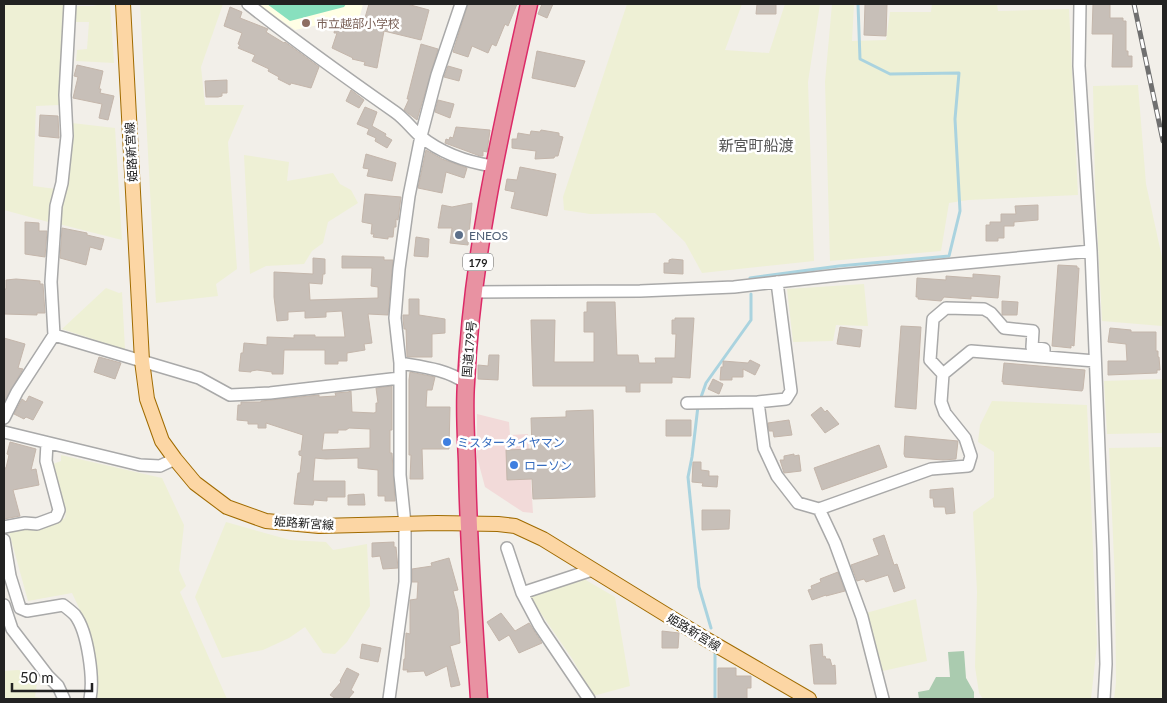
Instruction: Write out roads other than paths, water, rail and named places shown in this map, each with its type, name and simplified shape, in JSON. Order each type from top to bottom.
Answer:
[{"type":"highway","name":"国道179号","points":[[479,699],[468,524],[466,383],[481,232],[493,166],[529,4]]},
{"type":"main road","name":"姫路新宮線","points":[[123,4],[142,362],[147,399],[162,441],[195,483],[227,507],[266,521],[319,526],[405,524],[515,526],[542,539],[809,699]]},
{"type":"street","points":[[4,418],[17,392],[54,335],[51,282],[56,206],[62,183],[67,136],[65,95],[70,4]]},
{"type":"street","points":[[248,4],[321,61],[404,118],[420,136],[452,156],[493,166]]},
{"type":"street","points":[[389,699],[405,582],[405,524],[400,475],[400,363],[395,318],[399,269],[409,196],[420,136],[437,75],[461,4]]},
{"type":"street","points":[[1080,4],[1079,66],[1091,251],[1106,644],[1104,699]]},
{"type":"street","points":[[474,292],[640,291],[734,286],[1091,251]]},
{"type":"street","points":[[687,403],[758,402],[786,399],[791,391],[777,282]]},
{"type":"street","points":[[943,374],[930,360],[933,318],[946,308],[984,309],[991,313],[1004,328],[1033,331],[1032,347],[1044,349],[1044,357]]},
{"type":"street","points":[[54,335],[199,378],[230,394],[270,393],[400,378]]},
{"type":"street","points":[[758,402],[764,448],[778,476],[798,503],[819,509],[931,470],[968,466],[972,456],[965,438],[945,413],[941,402],[943,374],[972,350],[1095,361]]},
{"type":"street","points":[[400,363],[437,369],[456,376],[466,383]]},
{"type":"street","points":[[4,432],[140,465],[160,466],[175,458]]},
{"type":"street","points":[[4,527],[25,523],[37,524],[56,517],[59,510],[46,461],[47,443]]},
{"type":"street","points":[[819,509],[835,543],[862,617],[883,699]]},
{"type":"street","points":[[4,540],[10,576],[20,608],[27,611],[62,605],[76,616],[84,636],[91,669],[92,689],[90,699]]},
{"type":"street","points":[[507,548],[522,593],[539,625],[589,699]]},
{"type":"street","points":[[522,593],[592,570]]},
{"type":"street","points":[[4,605],[12,629],[48,676],[58,686],[64,699]]},
{"type":"waterway","points":[[750,278],[839,266],[949,256],[960,211],[955,119],[959,73],[890,74],[860,59],[858,4]]},
{"type":"waterway","points":[[700,400],[706,383],[751,320],[751,294]]},
{"type":"waterway","points":[[698,406],[688,477],[699,587],[711,628]]},
{"type":"waterway","points":[[715,652],[715,699]]},
{"type":"railway","points":[[1134,4],[1163,141]]},
{"type":"place","name":"市立越部小学校","points":[[306,23]]},
{"type":"place","name":"ENEOS","points":[[459,235]]},
{"type":"place","name":"ミスタータイヤマン","points":[[447,442]]},
{"type":"place","name":"ローソン","points":[[514,465]]},
{"type":"district","name":"新宮町船渡","points":[[756,145]]}]
